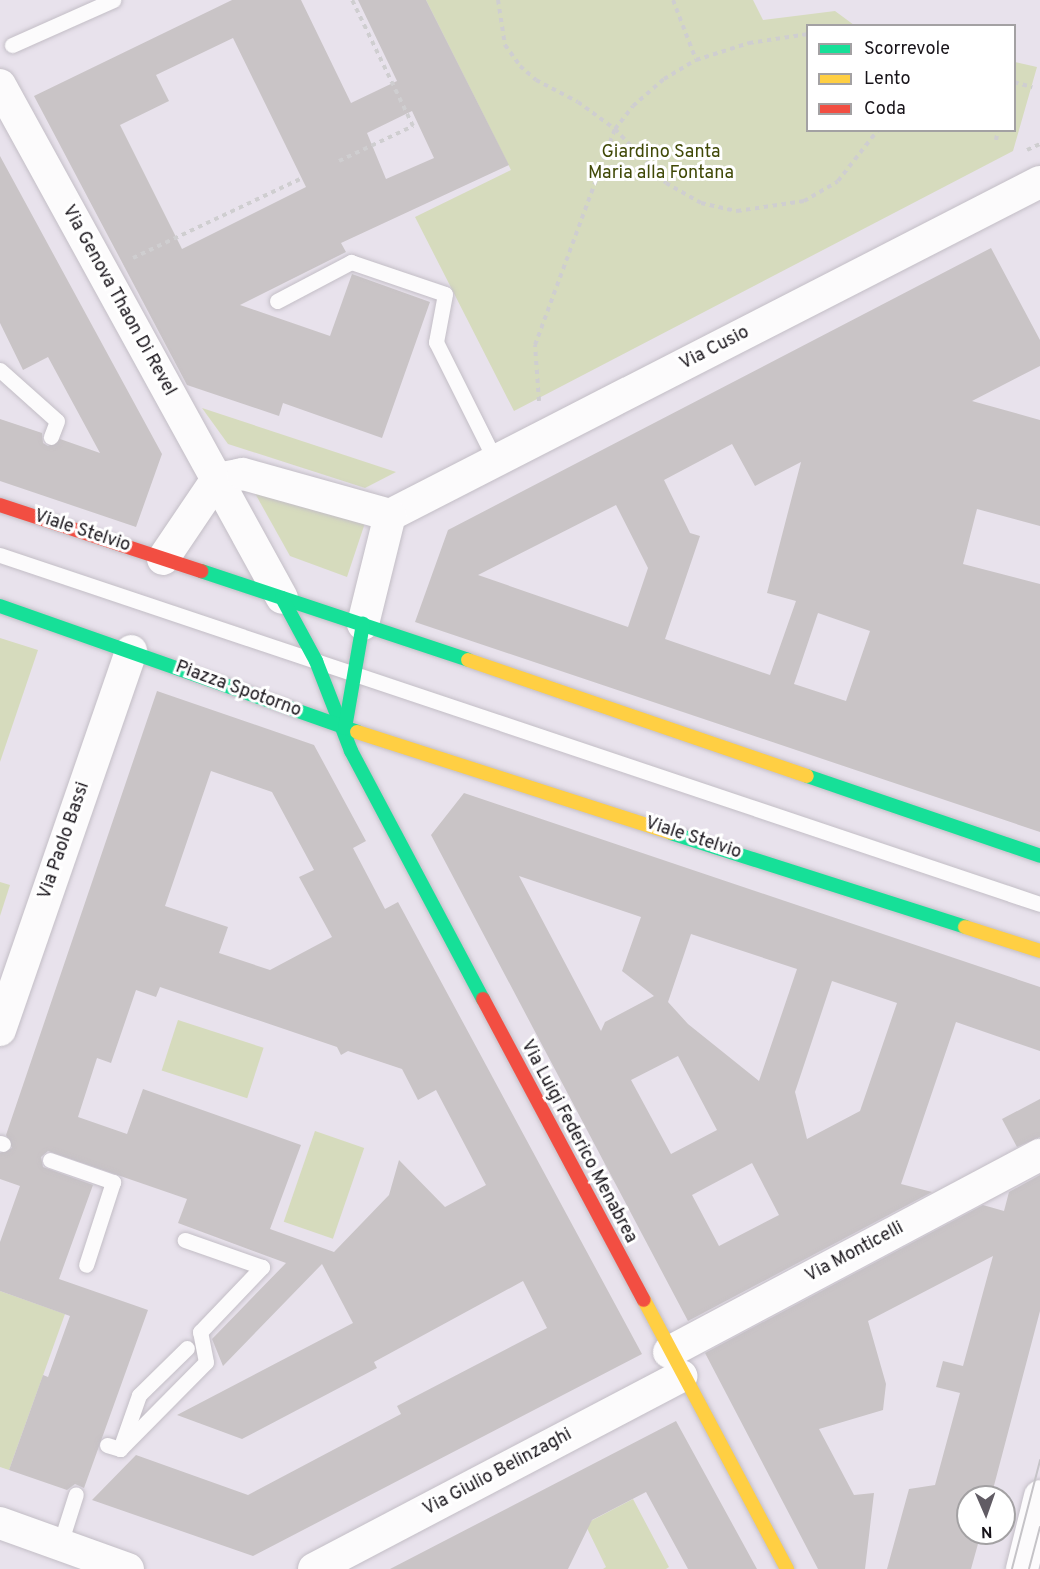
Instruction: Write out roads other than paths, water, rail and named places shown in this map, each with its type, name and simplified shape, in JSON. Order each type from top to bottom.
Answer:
[{"type":"main road","name":"Viale Stelvio","points":[[0,505],[163,560]]},
{"type":"main road","points":[[163,560],[363,624],[1040,856]]},
{"type":"main road","points":[[282,598],[316,661],[345,728]]},
{"type":"main road","points":[[0,606],[131,651]]},
{"type":"main road","points":[[345,728],[363,624]]},
{"type":"main road","name":"Piazza Spotorno","points":[[131,651],[345,728]]},
{"type":"main road","name":"Viale Stelvio","points":[[345,728],[1040,951]]},
{"type":"main road","name":"Via Luigi Federico Menabrea","points":[[345,728],[351,751],[675,1364],[787,1569]]},
{"type":"street","name":"Via Genova Thaon Di Revel","points":[[0,84],[217,479]]},
{"type":"street","name":"Via Cusio","points":[[390,516],[1040,182]]},
{"type":"street","points":[[163,560],[217,479],[243,474],[390,516],[363,624]]},
{"type":"street","points":[[217,479],[282,598]]},
{"type":"street","name":"Via Paolo Bassi","points":[[0,1030],[131,651]]},
{"type":"street","name":"Via Monticelli","points":[[675,1364],[1040,1155]]},
{"type":"street","name":"Via Giulio Belinzaghi","points":[[314,1569],[675,1364]]},
{"type":"street","points":[[1022,1569],[1040,1496]]},
{"type":"street","points":[[0,1523],[128,1569]]},
{"type":"lane","points":[[12,45],[113,0]]},
{"type":"lane","points":[[277,302],[351,262],[445,294],[436,342],[496,462]]},
{"type":"lane","points":[[0,370],[57,421],[51,437]]},
{"type":"lane","points":[[25,513],[30,497]]},
{"type":"lane","points":[[0,555],[1040,904]]},
{"type":"lane","points":[[50,1160],[113,1182],[86,1265]]},
{"type":"lane","points":[[185,1240],[262,1268],[200,1332],[206,1362],[114,1447],[139,1395],[187,1348]]},
{"type":"lane","points":[[60,1544],[76,1494]]},
{"type":"tram line","points":[[1012,1569],[1040,1461]]},
{"type":"tram line","points":[[1029,1569],[1040,1527]]},
{"type":"park label","name":"Giardino Santa Maria alla Fontana","points":[[661,164]]}]
